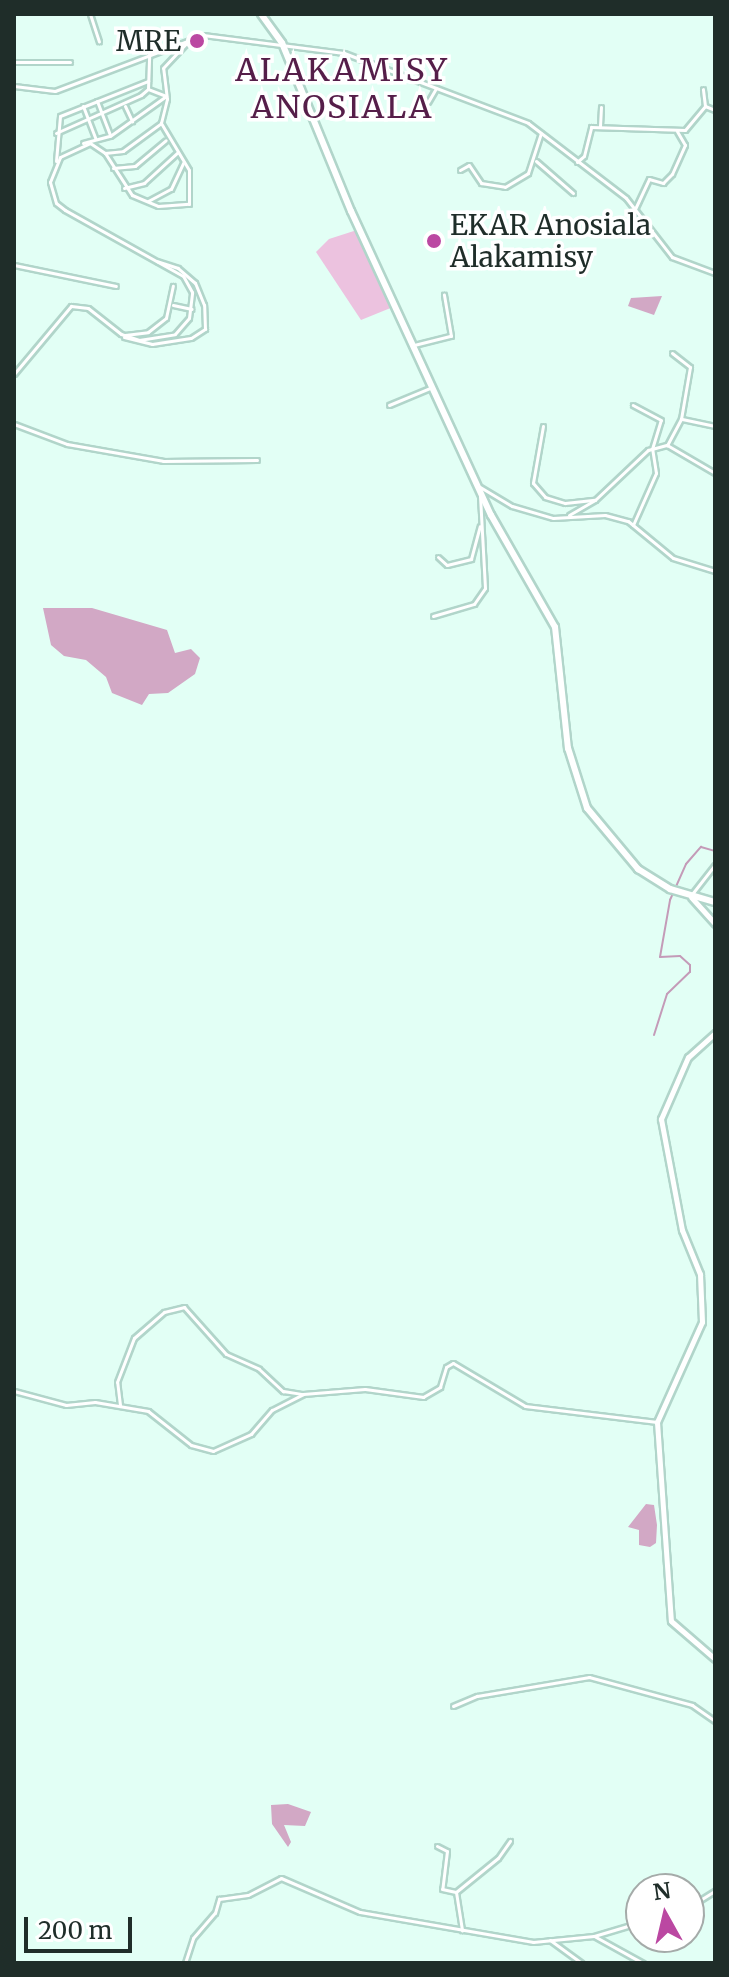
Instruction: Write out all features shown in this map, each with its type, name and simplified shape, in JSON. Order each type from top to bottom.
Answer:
[{"type":"main road","points":[[261,14],[282,43],[351,211],[477,484],[555,627],[568,748],[587,808],[619,853],[673,890],[715,902]]},
{"type":"street","points":[[90,14],[99,42]]},
{"type":"street","points":[[77,145],[97,145],[105,153],[124,188],[148,201],[171,208],[189,204],[191,178],[183,161],[166,140],[161,123],[166,96],[163,68],[193,36]]},
{"type":"street","points":[[14,86],[55,91],[193,36],[282,43],[344,53],[528,123],[635,209],[672,257],[715,273]]},
{"type":"street","points":[[148,89],[149,53]]},
{"type":"street","points":[[14,62],[70,62]]},
{"type":"street","points":[[14,374],[71,306],[88,308],[130,342],[152,344],[191,338],[205,329],[195,283],[178,268],[106,237],[56,203],[50,182],[56,163],[56,133],[60,116],[148,81]]},
{"type":"street","points":[[428,102],[436,88]]},
{"type":"street","points":[[148,89],[166,96]]},
{"type":"street","points":[[56,133],[125,106],[148,89]]},
{"type":"street","points":[[703,89],[705,106]]},
{"type":"street","points":[[56,163],[77,145],[110,136],[166,96]]},
{"type":"street","points":[[97,101],[110,136]]},
{"type":"street","points":[[83,106],[95,138]]},
{"type":"street","points":[[125,106],[132,121]]},
{"type":"street","points":[[577,162],[584,156],[591,127],[677,131],[705,106]]},
{"type":"street","points":[[705,106],[715,110]]},
{"type":"street","points":[[600,126],[601,107]]},
{"type":"street","points":[[105,153],[123,151],[161,123]]},
{"type":"street","points":[[635,209],[649,179],[663,183],[672,174],[685,145],[677,131]]},
{"type":"street","points":[[460,170],[469,165],[481,183],[492,189],[517,180],[536,161],[541,133]]},
{"type":"street","points":[[113,168],[135,166],[166,140]]},
{"type":"street","points":[[124,188],[144,183],[177,153]]},
{"type":"street","points":[[148,201],[171,189],[183,161]]},
{"type":"street","points":[[536,161],[573,193]]},
{"type":"street","points":[[121,334],[151,340],[175,334],[192,309],[190,283],[157,261]]},
{"type":"street","points":[[14,265],[116,286]]},
{"type":"street","points":[[121,334],[148,332],[173,305],[173,286]]},
{"type":"street","points":[[414,345],[451,336],[444,295]]},
{"type":"street","points":[[173,305],[192,309]]},
{"type":"street","points":[[667,445],[681,419],[690,367],[672,353]]},
{"type":"street","points":[[389,405],[433,387]]},
{"type":"street","points":[[633,405],[661,420],[652,449],[656,473],[633,525]]},
{"type":"street","points":[[681,419],[715,426]]},
{"type":"street","points":[[14,424],[67,444],[163,461],[257,460]]},
{"type":"street","points":[[543,426],[533,483],[545,497],[565,503],[595,500]]},
{"type":"street","points":[[565,517],[595,500],[652,449],[667,445],[715,473]]},
{"type":"street","points":[[477,484],[512,506],[565,517],[605,515],[633,525],[680,562],[715,571]]},
{"type":"street","points":[[433,616],[474,604],[482,594],[487,558],[477,484]]},
{"type":"street","points":[[438,557],[447,565],[471,559],[481,522]]},
{"type":"street","points":[[715,865],[691,897],[715,924]]},
{"type":"street","points":[[715,1033],[688,1057],[661,1119],[682,1230],[696,1252],[702,1322],[657,1422],[671,1621],[715,1659]]},
{"type":"street","points":[[120,1405],[117,1382],[134,1338],[164,1312],[184,1307],[226,1354],[259,1369],[283,1391],[303,1394],[379,1390],[423,1397],[440,1387],[446,1367],[453,1363],[525,1406],[657,1422]]},
{"type":"street","points":[[14,1391],[66,1405],[120,1405],[148,1411],[191,1445],[213,1451],[251,1434],[272,1410],[303,1394]]},
{"type":"street","points":[[453,1706],[477,1696],[589,1677],[692,1705],[715,1721]]},
{"type":"street","points":[[456,1892],[498,1858],[510,1841]]},
{"type":"street","points":[[437,1846],[447,1851],[442,1889],[456,1892]]},
{"type":"street","points":[[185,1963],[193,1938],[215,1913],[219,1899],[248,1895],[281,1878],[360,1912],[462,1931],[550,1940],[594,1936],[625,1927]]},
{"type":"street","points":[[456,1892],[462,1931]]},
{"type":"street","points":[[594,1936],[643,1963]]},
{"type":"street","points":[[550,1940],[582,1963]]},
{"type":"shaded area","points":[[357,230],[393,307],[361,320],[316,252],[329,239]]},
{"type":"shaded area","points":[[662,296],[654,315],[628,306],[631,298]]},
{"type":"shaded area","points":[[43,608],[92,608],[167,630],[175,653],[191,649],[200,658],[195,674],[168,693],[149,694],[142,705],[112,693],[106,677],[86,660],[64,656],[51,645]]},
{"type":"shaded area","points":[[646,1504],[654,1505],[657,1525],[656,1543],[650,1547],[639,1545],[639,1530],[628,1527]]},
{"type":"shaded area","points":[[288,1804],[311,1812],[305,1826],[284,1825],[291,1842],[288,1847],[272,1824],[271,1805]]},
{"type":"waterway","points":[[654,1035],[667,994],[690,972],[690,965],[680,956],[660,957],[670,900],[686,864],[701,847],[715,851]]},
{"type":"place","name":"MRE","points":[[197,41]]},
{"type":"place","name":"EKAR Anosiala Alakamisy","points":[[434,241]]},
{"type":"district","name":"ALAKAMISY ANOSIALA","points":[[342,90]]}]
